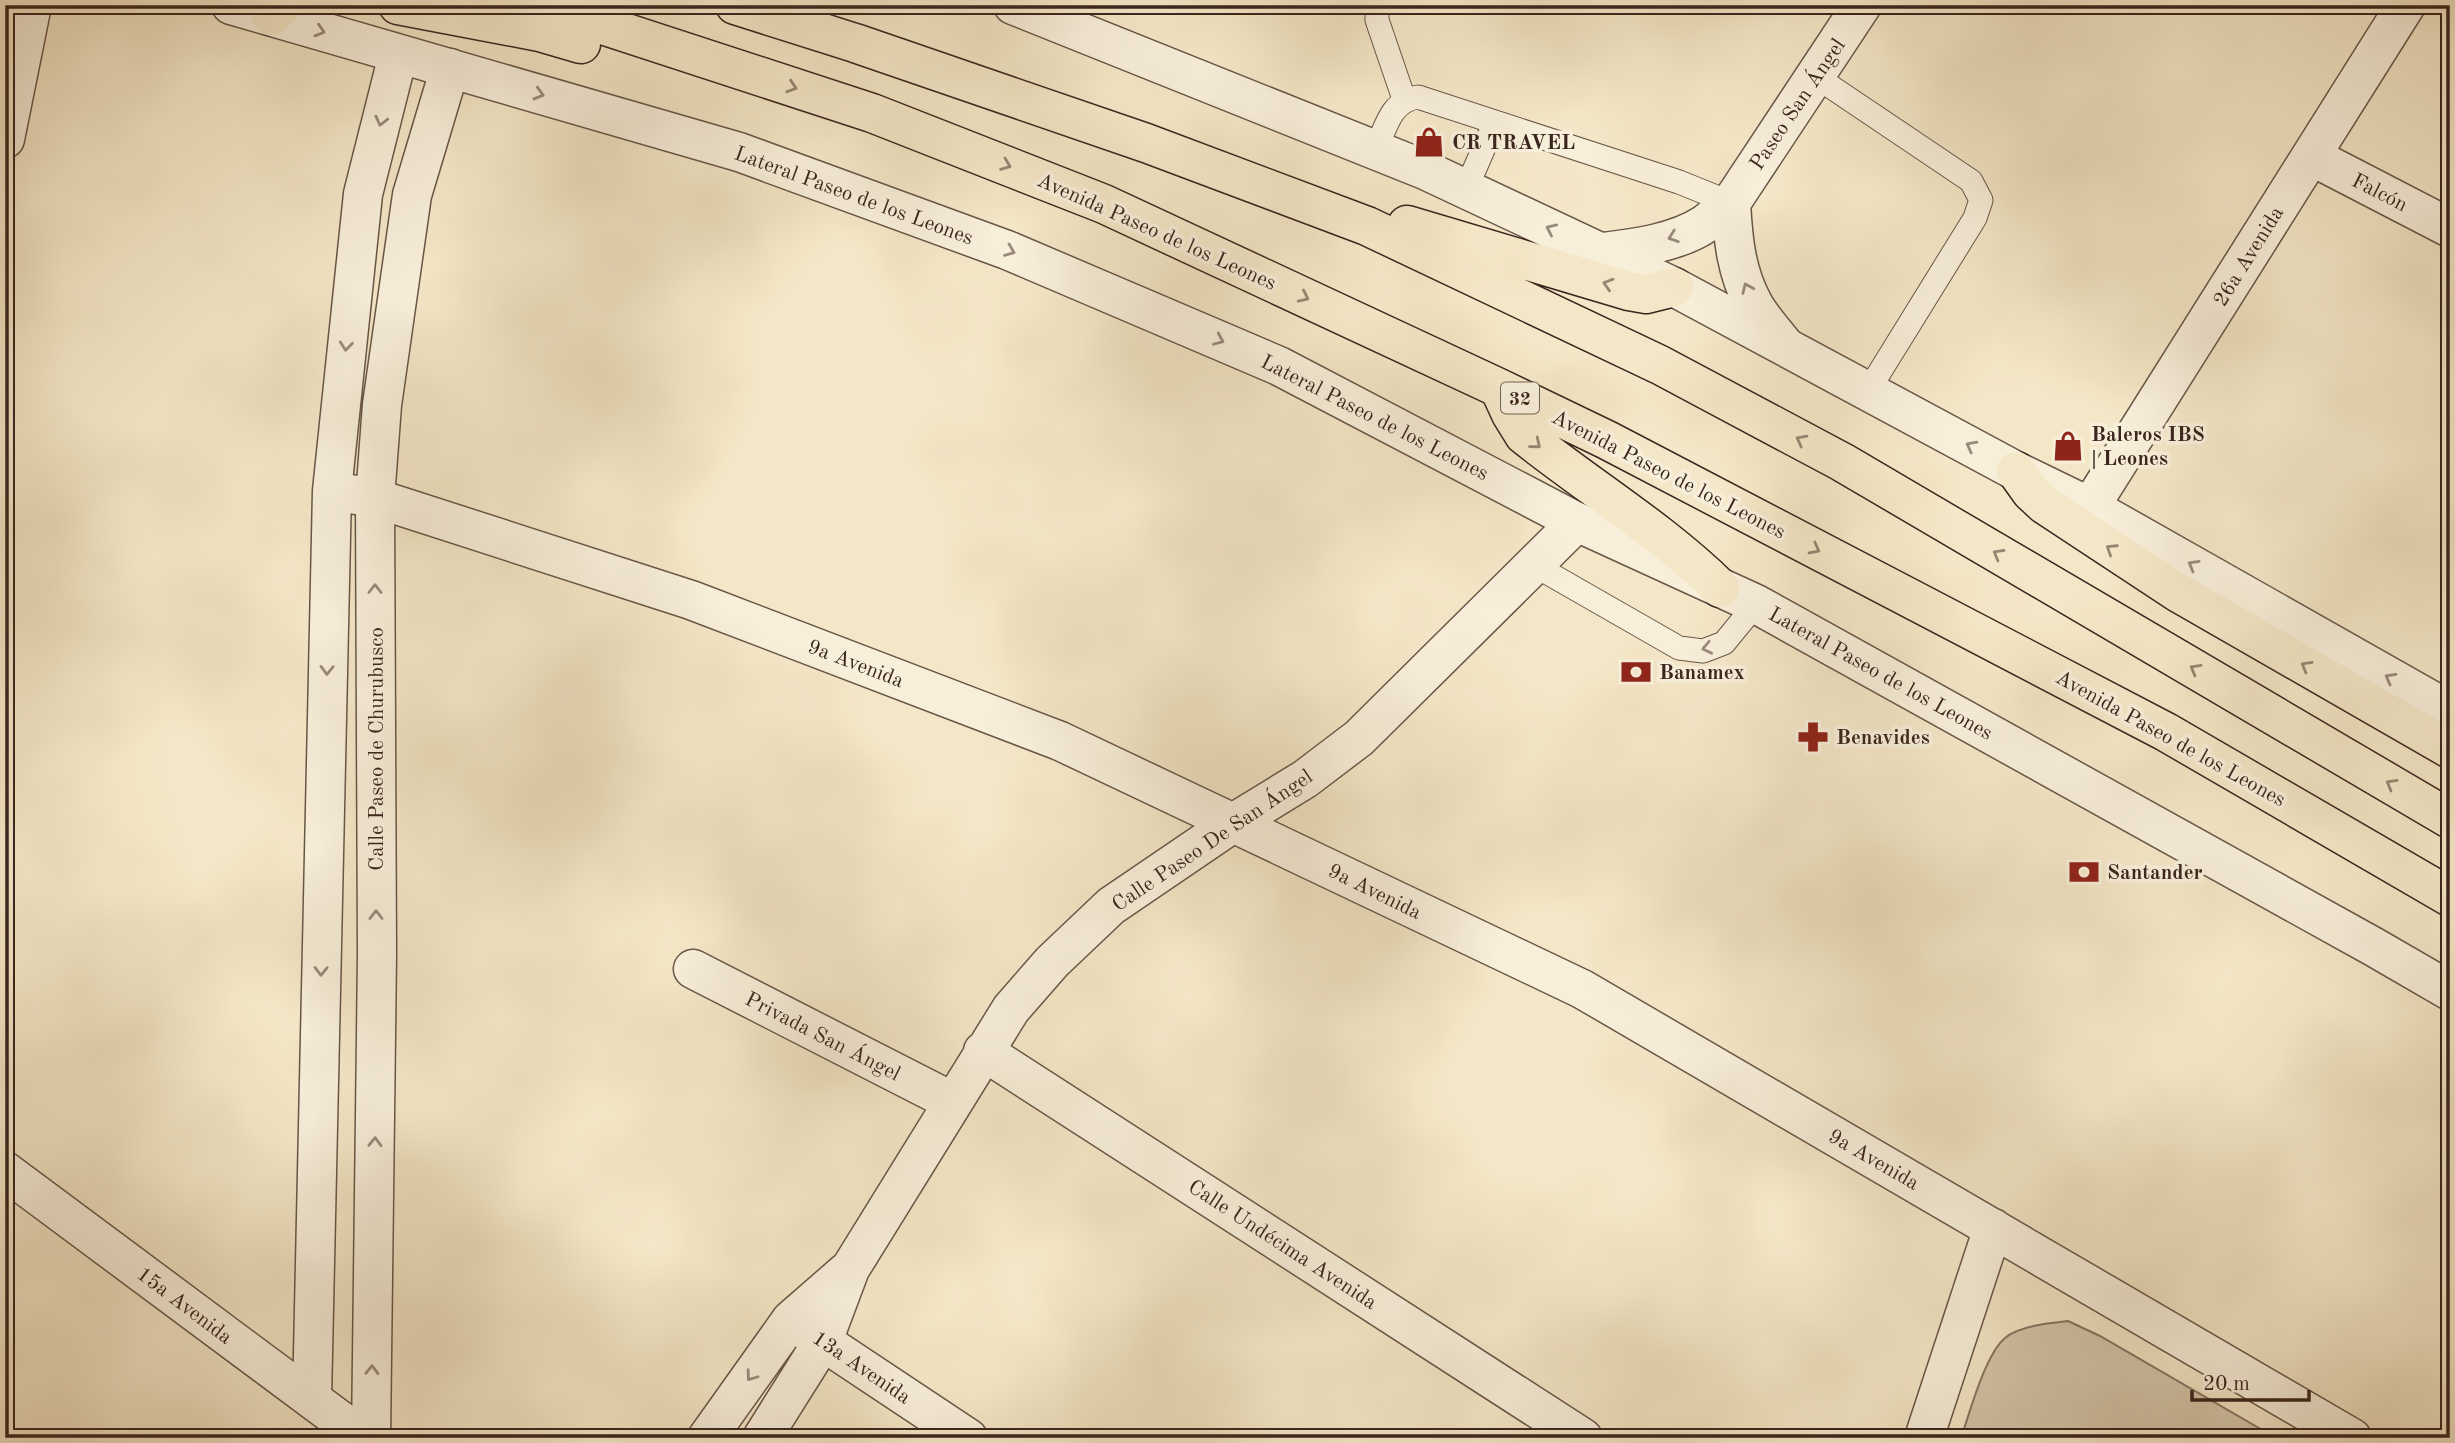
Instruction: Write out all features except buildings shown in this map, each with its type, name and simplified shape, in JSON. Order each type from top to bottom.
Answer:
[{"type":"main road","points":[[398,5],[540,32],[658,66],[700,74],[754,75]]},
{"type":"main road","name":"Avenida Paseo de los Leones","points":[[541,5],[872,113],[1104,204],[1499,388],[1607,440],[2166,732],[2450,897]]},
{"type":"main road","points":[[735,5],[855,43],[1146,143],[1367,226],[1661,365],[1842,462],[2450,819]]},
{"type":"main road","points":[[818,5],[831,15],[855,43]]},
{"type":"main road","points":[[1367,226],[1411,225],[1646,294],[1674,287]]},
{"type":"main road","points":[[1499,388],[1524,435],[1696,564],[1720,588]]},
{"type":"main road","points":[[2016,471],[2031,492],[2046,505],[2177,592],[2450,749]]},
{"type":"street","points":[[5,139],[32,5]]},
{"type":"street","name":"Lateral Paseo de los Leones","points":[[231,5],[277,10],[398,55],[738,152],[1007,250],[1279,366],[1577,522],[1756,604],[2450,991]]},
{"type":"street","points":[[1013,5],[1375,151],[1603,252],[1784,345],[2016,471],[2090,507],[2450,712]]},
{"type":"street","name":"Paseo San Ángel","points":[[1603,252],[1640,247],[1674,237],[1702,225],[1731,203],[1862,5]]},
{"type":"street","name":"26a Avenida","points":[[2090,507],[2406,5]]},
{"type":"street","points":[[312,1399],[332,491],[363,194],[398,55]]},
{"type":"street","name":"Calle Paseo de Churubusco","points":[[372,1438],[377,955],[375,498],[382,405],[412,195],[450,68]]},
{"type":"street","name":"Falcón","points":[[2311,156],[2450,228]]},
{"type":"street","points":[[1731,203],[1733,245],[1741,275],[1755,306],[1784,345]]},
{"type":"street","name":"9a Avenida","points":[[332,491],[375,498],[691,600],[1060,741],[1582,989],[2352,1438]]},
{"type":"street","name":"Calle Paseo De San Ángel","points":[[762,1438],[823,1341],[850,1269],[983,1051],[1011,1009],[1052,962],[1111,906],[1233,823],[1305,779],[1359,738],[1577,522]]},
{"type":"street","name":"Privada San Ángel","points":[[693,969],[953,1102]]},
{"type":"street","name":"Calle Undécima Avenida","points":[[983,1051],[1583,1438]]},
{"type":"street","name":"15a Avenida","points":[[5,1171],[365,1438]]},
{"type":"street","points":[[1924,1438],[1993,1228]]},
{"type":"street","name":"Calle Paseo De San Ángel","points":[[707,1438],[790,1320],[850,1269]]},
{"type":"street","name":"13a Avenida","points":[[790,1320],[968,1438]]},
{"type":"lane","points":[[1377,5],[1377,20],[1404,99]]},
{"type":"lane","points":[[1815,76],[1971,181],[1981,200],[1975,218],[1868,391]]},
{"type":"lane","points":[[1375,151],[1394,110],[1404,99],[1418,97],[1679,182],[1731,203]]},
{"type":"lane","points":[[1466,190],[1495,122]]},
{"type":"lane","points":[[1534,565],[1679,648],[1703,651],[1724,643],[1756,604]]},
{"type":"shaded area","points":[[2068,1321],[2100,1336],[2276,1438],[1961,1438],[1985,1370],[2005,1338],[2026,1328]]},
{"type":"place","name":"CR TRAVEL","points":[[1429,142]]},
{"type":"place","name":"Baleros IBS | Leones","points":[[2068,446]]},
{"type":"place","name":"Banamex","points":[[1636,672]]},
{"type":"place","name":"Benavides","points":[[1813,737]]},
{"type":"place","name":"Santander","points":[[2084,872]]}]
